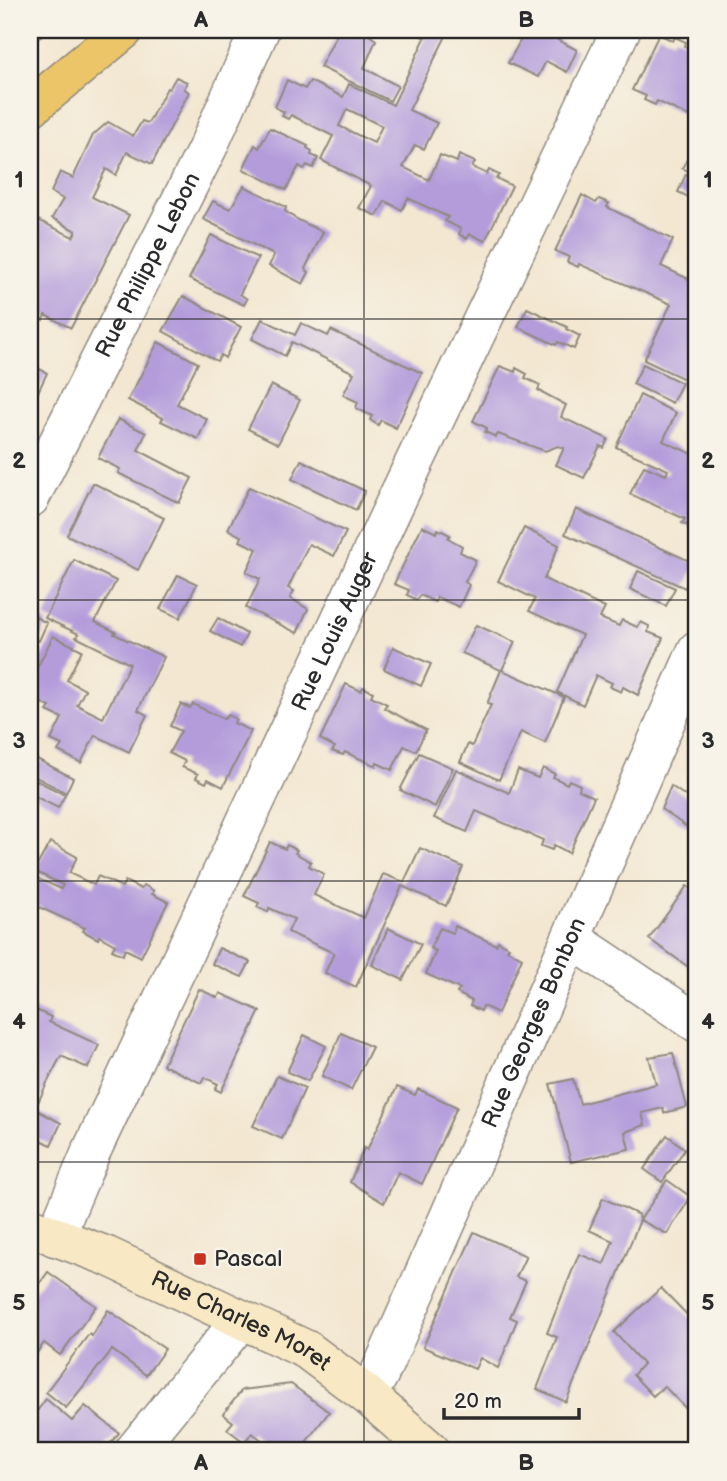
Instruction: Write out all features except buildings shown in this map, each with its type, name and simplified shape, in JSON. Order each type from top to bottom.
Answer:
[{"type":"main road","points":[[30,108],[124,30]]},
{"type":"street","name":"Rue Philippe Lebon","points":[[30,499],[208,147],[260,30]]},
{"type":"street","name":"Rue Louis Auger","points":[[42,1232],[91,1152],[396,501],[621,30]]},
{"type":"street","name":"Rue Georges Bonbon","points":[[367,1395],[379,1375],[697,650]]},
{"type":"street","points":[[572,939],[697,1024]]},
{"type":"street","name":"Rue Charles Moret","points":[[42,1232],[107,1256],[307,1350],[367,1395],[431,1451]]},
{"type":"street","points":[[134,1451],[241,1320]]},
{"type":"place","name":"Pascal","points":[[200,1259]]}]
